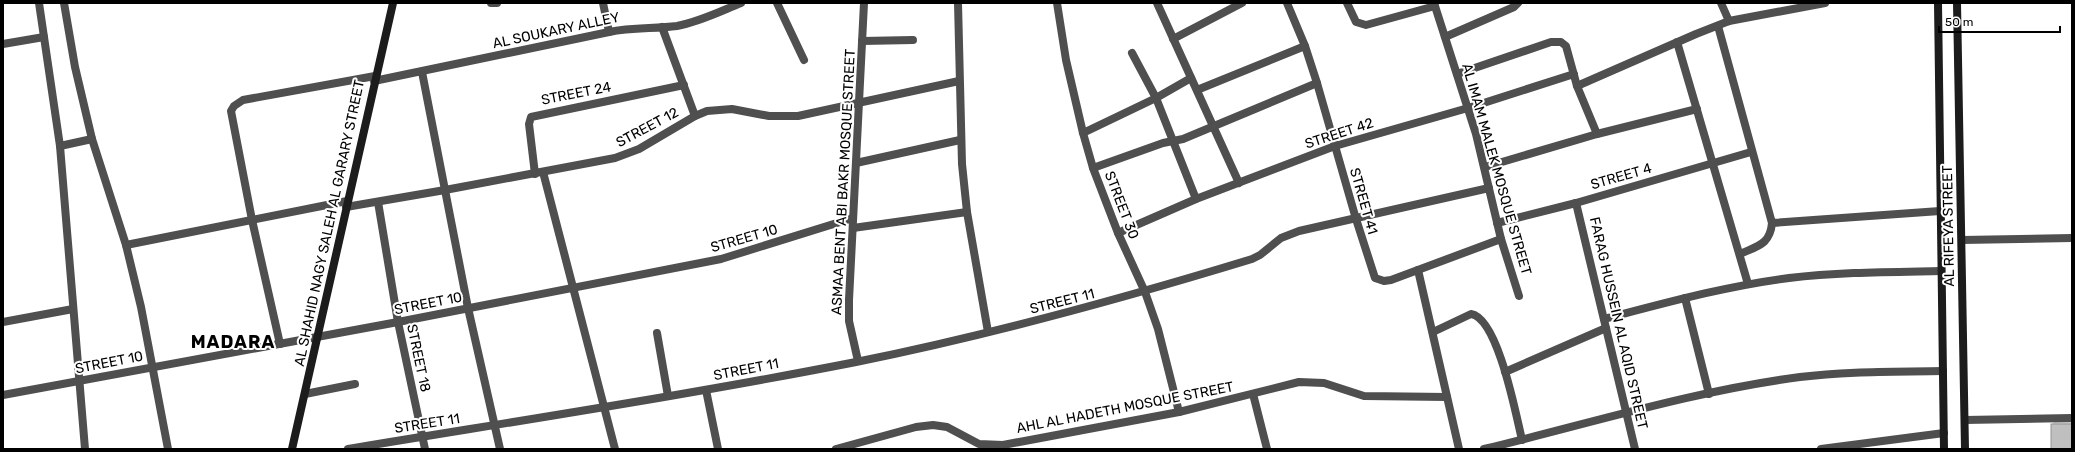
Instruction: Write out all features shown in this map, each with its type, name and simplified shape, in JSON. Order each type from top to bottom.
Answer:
[{"type":"street","points":[[39,3],[60,146],[85,449]]},
{"type":"street","points":[[64,3],[75,67],[92,139],[126,244],[168,449]]},
{"type":"street","name":"AL SHAHID NAGY SALEH AL GARARY STREET","points":[[292,449],[393,3]]},
{"type":"street","points":[[491,3],[497,3]]},
{"type":"street","points":[[603,3],[609,32]]},
{"type":"street","name":"AL SOUKARY ALLEY","points":[[280,344],[252,220],[232,118],[234,106],[244,100],[422,72],[609,32],[638,27],[662,27],[692,22],[742,3]]},
{"type":"street","points":[[777,3],[804,60]]},
{"type":"street","name":"ASMAA BENT ABI BAKR MOSQUE STREET","points":[[858,361],[849,321],[864,3]]},
{"type":"street","points":[[958,3],[960,140],[967,212],[988,332]]},
{"type":"street","name":"STREET 30","points":[[1057,3],[1066,60],[1083,133],[1093,168],[1118,233],[1145,292],[1164,352],[1179,412]]},
{"type":"street","points":[[1157,3],[1239,183]]},
{"type":"street","points":[[1173,39],[1242,3]]},
{"type":"street","name":"STREET 41","points":[[1287,3],[1305,46],[1317,83],[1356,220],[1375,278],[1380,281],[1391,280],[1501,239]]},
{"type":"street","points":[[1346,3],[1356,22],[1366,25],[1435,4]]},
{"type":"street","points":[[1445,37],[1514,7],[1518,3]]},
{"type":"street","points":[[1721,3],[1730,22]]},
{"type":"street","points":[[1577,86],[1677,42],[1718,26],[1730,22],[1825,3]]},
{"type":"street","name":"AL RIFEYA STREET","points":[[1938,3],[1944,449]]},
{"type":"street","name":"AL RIFEYA STREET","points":[[1957,3],[1965,449]]},
{"type":"street","name":"AL IMAM MALEK MOSQUE STREET","points":[[1435,4],[1485,166],[1501,239],[1519,296]]},
{"type":"street","points":[[1718,26],[1751,152],[1772,223],[1769,237],[1764,242],[1740,254]]},
{"type":"street","points":[[662,27],[695,116]]},
{"type":"street","points":[[3,44],[44,37]]},
{"type":"street","points":[[862,41],[913,40]]},
{"type":"street","points":[[1457,74],[1556,41],[1561,42],[1566,46],[1577,86],[1597,134]]},
{"type":"street","points":[[1677,42],[1748,284]]},
{"type":"street","points":[[1197,90],[1305,46]]},
{"type":"street","points":[[1132,53],[1156,98],[1196,199]]},
{"type":"street","points":[[422,72],[468,308],[500,449]]},
{"type":"street","name":"STREET 42","points":[[1118,233],[1196,199],[1335,146],[1468,108],[1574,74]]},
{"type":"street","points":[[1083,133],[1156,98],[1191,78]]},
{"type":"street","name":"STREET 12","points":[[126,244],[347,204],[378,202],[539,173],[628,155],[695,116],[719,109],[732,109],[769,116],[798,116],[959,81]]},
{"type":"street","points":[[1093,168],[1163,143],[1183,139],[1317,83]]},
{"type":"street","name":"STREET 24","points":[[539,173],[529,124],[531,116],[684,85]]},
{"type":"street","points":[[1485,166],[1597,134],[1697,109]]},
{"type":"street","points":[[60,146],[92,139]]},
{"type":"street","points":[[856,163],[960,140]]},
{"type":"street","name":"STREET 4","points":[[1497,223],[1576,203],[1751,152]]},
{"type":"street","points":[[539,173],[573,288],[615,449]]},
{"type":"street","name":"STREET 11","points":[[348,449],[706,390],[858,361],[988,332],[1145,292],[1252,259],[1289,234],[1356,220],[1489,188]]},
{"type":"street","name":"STREET 18","points":[[378,202],[398,322],[425,449]]},
{"type":"street","name":"FARAG HUSSEIN AL AQID STREET","points":[[1576,203],[1635,449]]},
{"type":"street","points":[[1772,223],[1940,211]]},
{"type":"street","points":[[853,228],[967,212]]},
{"type":"street","name":"STREET 10","points":[[3,395],[398,322],[721,259],[853,218]]},
{"type":"street","points":[[1962,240],[2072,238]]},
{"type":"street","points":[[1418,270],[1459,449]]},
{"type":"street","points":[[1604,319],[1685,298],[1748,284],[1837,274],[1941,271]]},
{"type":"street","points":[[1685,298],[1709,394]]},
{"type":"street","points":[[3,322],[73,309]]},
{"type":"street","points":[[1433,332],[1466,316],[1475,315],[1488,329],[1496,344],[1505,372],[1522,440]]},
{"type":"street","points":[[1505,372],[1606,328]]},
{"type":"street","points":[[657,333],[668,396]]},
{"type":"street","points":[[1484,449],[1709,394],[1819,375],[1943,372]]},
{"type":"street","name":"AHL AL HADETH MOSQUE STREET","points":[[836,449],[916,427],[933,425],[947,427],[977,446],[1003,445],[1179,412],[1253,394],[1288,383],[1312,381],[1324,383],[1364,396],[1447,397]]},
{"type":"street","points":[[305,394],[355,384]]},
{"type":"street","points":[[706,390],[718,449]]},
{"type":"street","points":[[1253,394],[1266,449]]},
{"type":"street","points":[[1965,420],[2072,418]]},
{"type":"street","points":[[1821,449],[1944,433]]},
{"type":"building","points":[[2051,424],[2072,424],[2072,449],[2051,449]]},
{"type":"district","name":"MADARA","points":[[233,342]]}]
